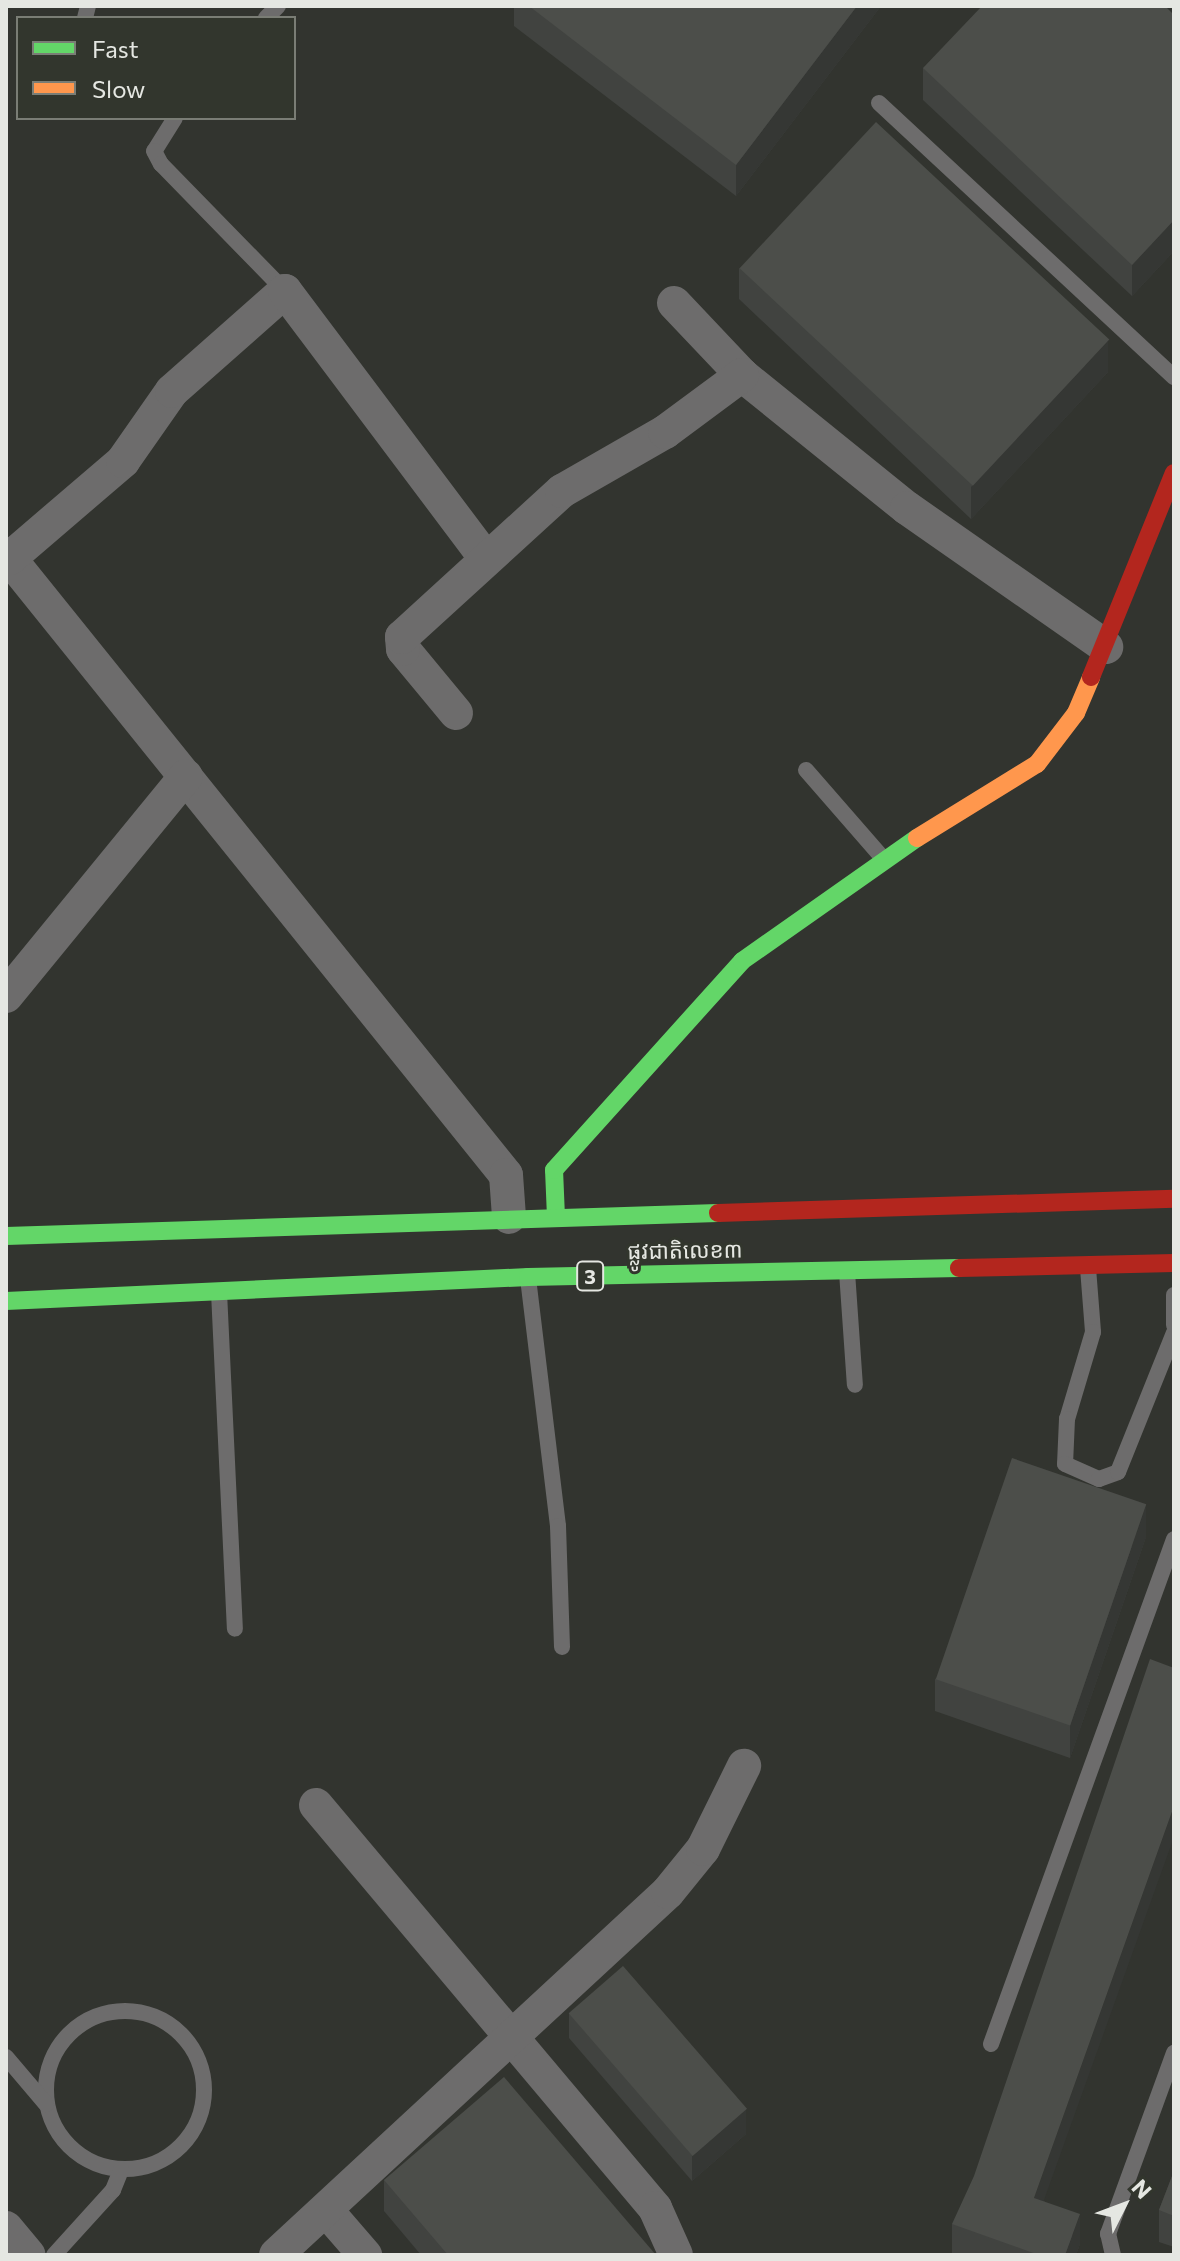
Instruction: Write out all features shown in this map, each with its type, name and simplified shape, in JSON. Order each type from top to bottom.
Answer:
[{"type":"main road","points":[[556,1217],[554,1170],[742,961],[883,859],[1037,764],[1076,713],[1106,647],[1174,473]]},
{"type":"main road","name":"ផ្លូវជាតិលេខ៣","points":[[6,1236],[509,1217],[1174,1199]]},
{"type":"main road","name":"ផ្លូវជាតិលេខ៣","points":[[6,1301],[528,1277],[1174,1263]]},
{"type":"street","points":[[485,557],[285,291],[172,391],[123,461],[8,556],[506,1175],[509,1217]]},
{"type":"street","points":[[674,303],[742,375],[907,508],[1106,647]]},
{"type":"street","points":[[456,713],[403,649],[402,637],[485,557],[562,491],[665,432],[742,375]]},
{"type":"street","points":[[6,996],[186,776]]},
{"type":"street","points":[[506,1175],[554,1170]]},
{"type":"street","points":[[276,2255],[668,1892],[703,1849],[744,1766]]},
{"type":"street","points":[[316,1805],[655,2208],[676,2255]]},
{"type":"street","points":[[326,2210],[365,2255]]},
{"type":"street","points":[[6,2228],[29,2255]]},
{"type":"lane","points":[[879,103],[1174,377]]},
{"type":"lane","points":[[174,120],[154,151],[161,164],[285,291]]},
{"type":"lane","points":[[806,770],[883,859]]},
{"type":"lane","points":[[1088,1265],[1093,1332],[1067,1419],[1065,1464],[1099,1479],[1118,1472],[1174,1333]]},
{"type":"lane","points":[[847,1270],[855,1385]]},
{"type":"lane","points":[[528,1277],[558,1526],[562,1647]]},
{"type":"lane","points":[[219,1291],[235,1629]]},
{"type":"lane","points":[[1174,1295],[1174,1325]]},
{"type":"lane","points":[[991,2044],[1174,1539]]},
{"type":"lane","points":[[6,2057],[46,2104],[60,2137],[87,2161],[121,2170],[156,2164],[186,2143],[202,2112],[204,2076],[190,2043],[163,2020],[128,2010],[93,2016],[65,2037],[53,2058],[46,2104]]},
{"type":"lane","points":[[1113,2255],[1108,2234],[1174,2053]]},
{"type":"lane","points":[[54,2255],[113,2190],[121,2170]]},
{"type":"building","points":[[529,6],[857,6],[736,165]]},
{"type":"building","points":[[982,6],[1165,6],[1174,15],[1174,220],[1132,265],[923,68]]},
{"type":"building","points":[[876,122],[1109,340],[973,486],[740,268]]},
{"type":"building","points":[[1012,1458],[1146,1504],[1070,1725],[936,1679]]},
{"type":"building","points":[[1150,1659],[1174,1668],[1174,1806],[1034,2198],[1080,2214],[1065,2255],[1039,2255],[952,2224],[974,2176]]},
{"type":"building","points":[[623,1966],[747,2109],[693,2156],[569,2013]]},
{"type":"building","points":[[504,2077],[656,2255],[448,2255],[384,2180]]},
{"type":"building","points":[[1174,2171],[1174,2216],[1159,2210]]},
{"type":"traffic: fast","points":[[556,1217],[554,1170],[742,961],[917,838]]},
{"type":"traffic: fast","points":[[6,1236],[718,1213]]},
{"type":"traffic: fast","points":[[6,1301],[528,1277],[959,1268]]},
{"type":"traffic: slow","points":[[917,838],[1037,764],[1076,713],[1091,677]]},
{"type":"traffic: jam","points":[[1091,677],[1174,473]]},
{"type":"traffic: jam","points":[[718,1213],[1174,1199]]},
{"type":"traffic: jam","points":[[959,1268],[1174,1263]]}]
